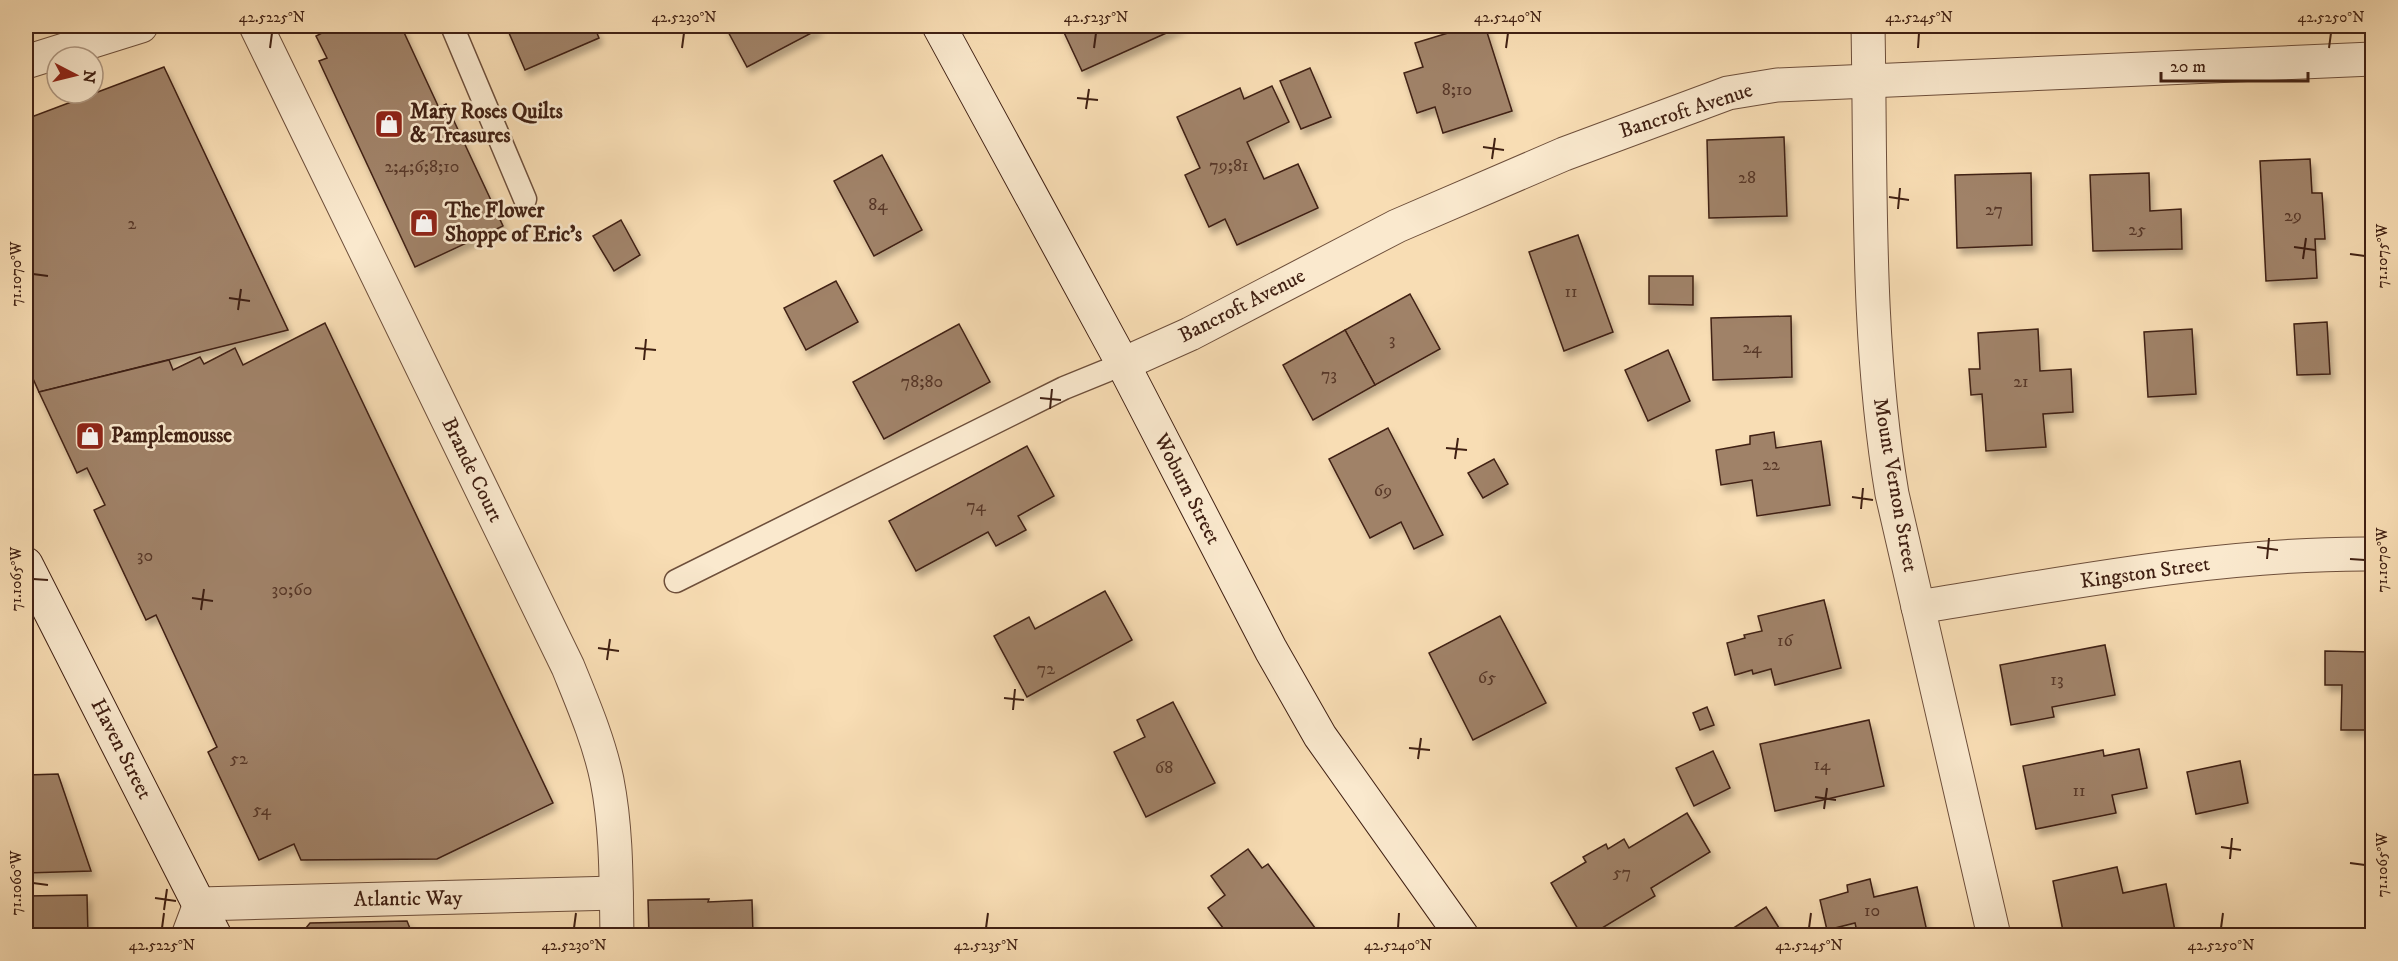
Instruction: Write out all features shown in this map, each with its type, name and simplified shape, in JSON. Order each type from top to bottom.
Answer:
[{"type":"street","points":[[26,62],[141,26]]},
{"type":"street","name":"Brande Court","points":[[256,26],[568,667],[595,736],[606,779],[613,819],[617,936]]},
{"type":"street","name":"Woburn Street","points":[[939,26],[1123,364],[1271,650],[1320,736],[1462,936]]},
{"type":"street","name":"Mount Vernon Street","points":[[1868,26],[1874,306],[1883,438],[1892,494],[1994,936]]},
{"type":"street","name":"Bancroft Avenue","points":[[1123,364],[1190,334],[1396,226],[1564,154],[1728,93],[1756,87],[1869,81],[2373,59]]},
{"type":"street","name":"Kingston Street","points":[[1918,607],[2136,573],[2255,558],[2310,554],[2373,554]]},
{"type":"street","name":"Haven Street","points":[[26,564],[215,936]]},
{"type":"street","name":"Atlantic Way","points":[[200,904],[616,893]]},
{"type":"street","points":[[188,936],[200,904]]},
{"type":"lane","points":[[452,26],[525,199]]},
{"type":"lane","points":[[676,581],[1064,388],[1123,364]]},
{"type":"building","points":[[326,26],[401,26],[439,108],[446,104],[503,226],[415,267],[319,61],[327,58],[316,36],[328,30]]},
{"type":"building","points":[[506,26],[594,26],[599,38],[525,70]]},
{"type":"building","points":[[725,26],[817,26],[819,29],[747,67]]},
{"type":"building","points":[[1061,26],[1182,26],[1082,71]]},
{"type":"building","points":[[1471,26],[1485,26],[1512,111],[1443,133],[1435,107],[1417,113],[1404,73],[1423,67],[1415,43]]},
{"type":"building","points":[[164,67],[288,330],[39,392],[26,363],[26,119],[63,105],[105,105],[105,89]]},
{"type":"building","points":[[1310,68],[1331,117],[1301,129],[1280,81]]},
{"type":"building","points":[[1272,86],[1289,122],[1247,142],[1264,179],[1298,164],[1318,208],[1237,245],[1225,219],[1209,227],[1185,175],[1200,168],[1177,117],[1240,88],[1244,99]]},
{"type":"building","points":[[1784,137],[1787,216],[1709,218],[1707,140]]},
{"type":"building","points":[[882,155],[922,230],[874,256],[834,181]]},
{"type":"building","points":[[2310,159],[2312,193],[2322,193],[2325,239],[2315,239],[2317,278],[2266,281],[2260,161]]},
{"type":"building","points":[[2031,173],[2032,245],[1957,248],[1955,175]]},
{"type":"building","points":[[2149,173],[2150,211],[2181,209],[2182,249],[2093,251],[2090,175]]},
{"type":"building","points":[[621,220],[640,255],[614,271],[593,236]]},
{"type":"building","points":[[1578,235],[1613,332],[1564,351],[1529,252]]},
{"type":"building","points":[[1649,276],[1693,276],[1693,305],[1649,304]]},
{"type":"building","points":[[836,281],[858,322],[806,350],[784,308]]},
{"type":"building","points":[[1410,294],[1440,349],[1375,385],[1345,330]]},
{"type":"building","points":[[1791,316],[1792,377],[1713,380],[1711,318]]},
{"type":"building","points":[[2327,322],[2330,374],[2297,375],[2294,324]]},
{"type":"building","points":[[325,323],[553,803],[437,859],[301,860],[294,844],[259,860],[208,752],[217,747],[156,615],[146,620],[94,510],[105,505],[87,468],[77,473],[39,392],[169,360],[173,370],[200,357],[204,364],[235,348],[243,365]]},
{"type":"building","points":[[959,324],[990,382],[884,439],[853,382]]},
{"type":"building","points":[[2038,329],[2040,371],[2071,369],[2073,412],[2043,414],[2046,447],[1986,451],[1982,394],[1971,395],[1969,369],[1980,369],[1978,333]]},
{"type":"building","points":[[2192,329],[2196,394],[2148,397],[2144,332]]},
{"type":"building","points":[[1345,330],[1375,385],[1313,420],[1283,365]]},
{"type":"building","points":[[1668,350],[1690,401],[1648,421],[1625,370]]},
{"type":"building","points":[[1388,428],[1443,535],[1414,549],[1401,522],[1370,538],[1329,459]]},
{"type":"building","points":[[1774,432],[1776,448],[1821,441],[1830,505],[1757,516],[1752,480],[1721,485],[1716,450],[1750,444],[1750,436]]},
{"type":"building","points":[[1027,446],[1054,496],[1018,516],[1026,530],[996,546],[988,532],[916,571],[889,521]]},
{"type":"building","points":[[1494,459],[1508,484],[1483,498],[1468,473]]},
{"type":"building","points":[[1105,591],[1132,640],[1027,697],[994,636],[1029,617],[1035,629]]},
{"type":"building","points":[[1824,600],[1841,668],[1775,685],[1771,669],[1753,674],[1752,670],[1735,675],[1727,643],[1745,638],[1744,635],[1762,631],[1758,616]]},
{"type":"building","points":[[1500,616],[1546,703],[1473,740],[1429,653]]},
{"type":"building","points":[[2105,645],[2115,695],[2052,707],[2054,717],[2011,725],[2000,665]]},
{"type":"building","points":[[2325,651],[2372,652],[2372,730],[2341,730],[2342,685],[2325,685]]},
{"type":"building","points":[[1173,702],[1215,783],[1146,817],[1114,752],[1145,737],[1137,720]]},
{"type":"building","points":[[1707,707],[1714,725],[1700,730],[1693,713]]},
{"type":"building","points":[[1869,720],[1884,786],[1775,811],[1760,744]]},
{"type":"building","points":[[2139,749],[2147,788],[2112,795],[2116,813],[2036,829],[2023,766],[2103,750],[2104,756]]},
{"type":"building","points":[[1713,751],[1730,788],[1694,806],[1676,768]]},
{"type":"building","points":[[2240,761],[2248,803],[2196,814],[2187,772]]},
{"type":"building","points":[[58,774],[91,871],[26,873],[26,775]]},
{"type":"building","points":[[1687,813],[1710,852],[1651,888],[1655,896],[1589,936],[1582,936],[1551,883],[1586,862],[1583,857],[1606,844],[1608,849],[1624,839],[1629,848]]},
{"type":"building","points":[[1248,849],[1262,868],[1268,864],[1321,936],[1229,936],[1208,908],[1225,895],[1211,876]]},
{"type":"building","points":[[2117,867],[2123,893],[2166,884],[2176,936],[2064,936],[2053,881]]},
{"type":"building","points":[[1870,879],[1874,897],[1917,887],[1928,936],[1858,936],[1855,923],[1827,930],[1820,900],[1848,892],[1847,885]]},
{"type":"building","points":[[87,895],[88,936],[26,936],[26,896]]},
{"type":"building","points":[[709,899],[708,902],[752,900],[753,936],[649,936],[648,900]]},
{"type":"building","points":[[1766,907],[1784,936],[1721,936]]},
{"type":"building","points":[[407,921],[413,936],[301,936],[310,923]]},
{"type":"place","name":"Mary Roses Quilts & Treasures","points":[[389,124]]},
{"type":"place","name":"The Flower Shoppe of Eric's","points":[[424,223]]},
{"type":"place","name":"Pamplemousse","points":[[90,436]]}]
